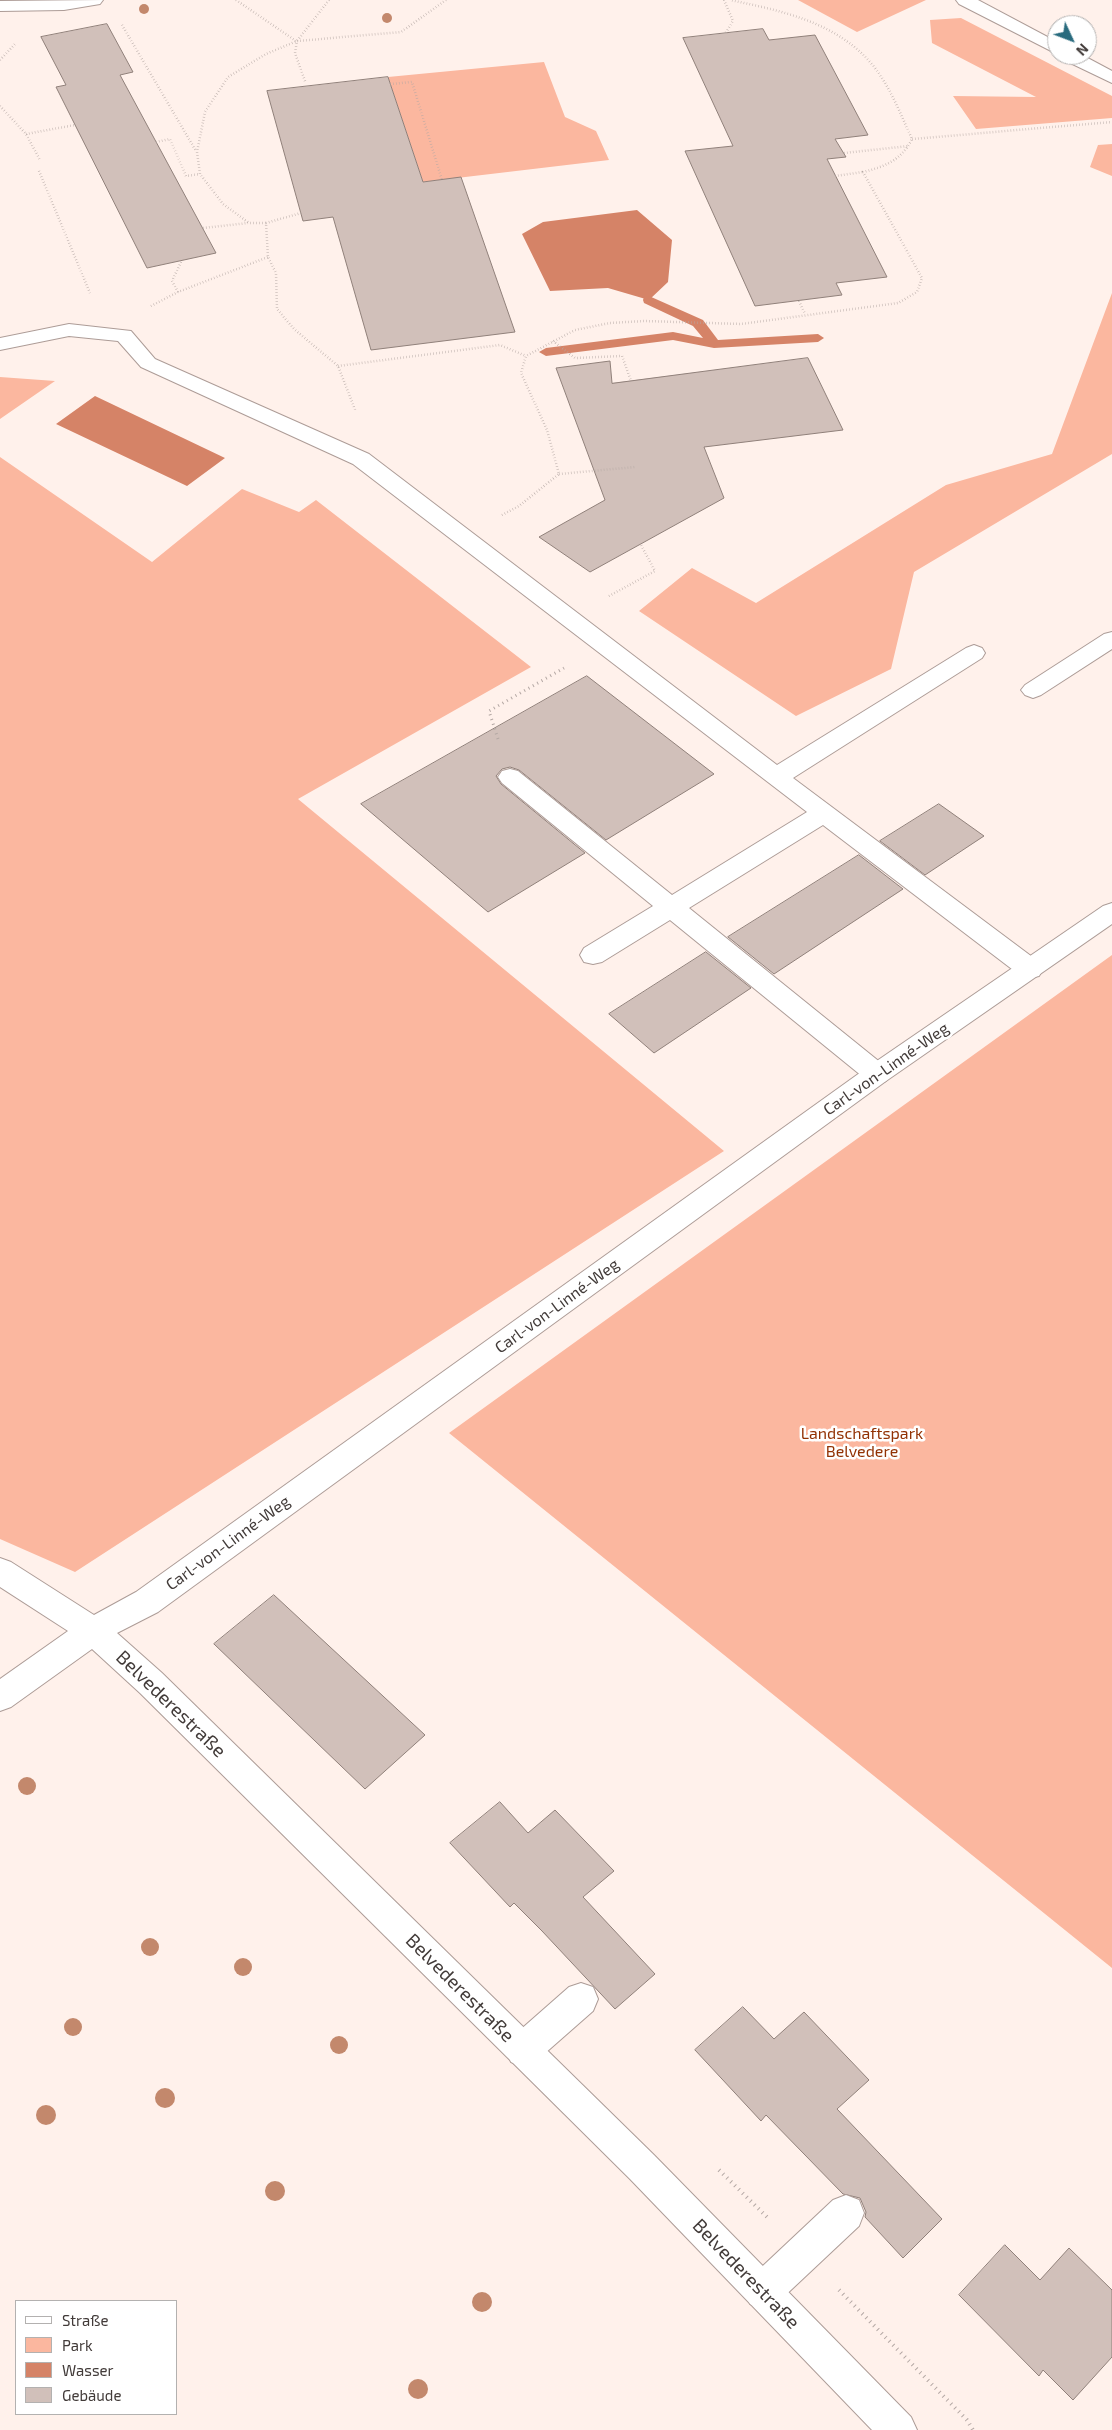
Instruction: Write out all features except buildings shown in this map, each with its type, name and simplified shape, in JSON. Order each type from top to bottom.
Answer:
[{"type":"street","points":[[0,6],[64,5],[94,0]]},
{"type":"street","points":[[964,0],[1047,44]]},
{"type":"street","points":[[1087,65],[1112,78]]},
{"type":"street","points":[[0,344],[69,330],[122,328],[148,363],[361,459],[1030,969]]},
{"type":"street","points":[[1033,690],[1112,639]]},
{"type":"street","points":[[776,777],[974,653]]},
{"type":"street","points":[[510,777],[877,1074]]},
{"type":"street","points":[[594,955],[824,813]]},
{"type":"street","name":"Carl-von-Linné-Weg","points":[[0,1697],[93,1631],[155,1596],[877,1074],[1112,912]]},
{"type":"street","name":"Belvederestraße","points":[[0,1571],[93,1631],[151,1683],[523,2050],[763,2291],[898,2430]]},
{"type":"street","points":[[523,2050],[581,1999]]},
{"type":"street","points":[[763,2291],[846,2213]]},
{"type":"path","points":[[236,0],[297,41]]},
{"type":"path","points":[[305,81],[295,53],[297,41],[329,0]]},
{"type":"path","points":[[196,152],[205,112],[228,77],[266,54],[297,41],[401,32],[446,0]]},
{"type":"path","points":[[724,0],[732,21],[725,34]]},
{"type":"path","points":[[730,0],[769,7],[809,21],[851,43],[874,67],[892,95],[912,139],[909,146],[900,158],[881,168],[835,176]]},
{"type":"path","points":[[117,17],[196,152],[200,174],[222,204],[249,223]]},
{"type":"path","points":[[390,84],[412,82],[442,180]]},
{"type":"path","points":[[0,106],[26,134],[40,160]]},
{"type":"path","points":[[912,139],[1112,122]]},
{"type":"path","points":[[26,134],[75,125]]},
{"type":"path","points":[[156,142],[170,140],[186,176],[200,174]]},
{"type":"path","points":[[844,153],[909,146]]},
{"type":"path","points":[[40,171],[96,306],[122,328],[178,292],[268,257]]},
{"type":"path","points":[[559,474],[547,430],[521,373],[526,356],[574,330],[610,323],[645,320],[742,324],[805,314],[898,303],[917,292],[922,278],[864,172]]},
{"type":"path","points":[[202,228],[266,223],[301,213]]},
{"type":"path","points":[[266,223],[268,257],[276,273],[277,310],[294,329],[338,366],[367,439],[361,459]]},
{"type":"path","points":[[178,292],[172,281],[182,260]]},
{"type":"path","points":[[799,300],[805,314]]},
{"type":"path","points":[[553,342],[575,358],[622,356],[631,380]]},
{"type":"path","points":[[338,366],[500,345],[526,356]]},
{"type":"path","points":[[464,537],[519,506],[559,474],[635,467]]},
{"type":"path","points":[[570,619],[655,571],[641,545]]},
{"type":"path","points":[[510,777],[489,711],[604,645]]},
{"type":"green space","points":[[798,0],[926,0],[857,32]]},
{"type":"green space","points":[[961,18],[1047,62],[1047,65],[1052,65],[1112,96],[1112,118],[976,129],[953,96],[1036,97],[932,43],[930,20]]},
{"type":"green space","points":[[544,62],[565,117],[596,131],[609,160],[423,182],[388,77]]},
{"type":"green space","points":[[1112,144],[1112,176],[1090,167],[1098,145]]},
{"type":"green space","points":[[1112,293],[1112,454],[914,572],[891,669],[796,716],[639,611],[692,568],[756,603],[946,485],[1052,454]]},
{"type":"green space","points":[[0,377],[55,381],[0,419]]},
{"type":"green space","points":[[0,457],[152,562],[242,489],[299,512],[316,500],[531,667],[298,799],[724,1151],[75,1572],[0,1539]]},
{"type":"green space","name":"Landschaftspark Belvedere","points":[[1112,955],[1112,1968],[449,1433]]},
{"type":"water","points":[[637,210],[672,240],[668,282],[649,300],[608,288],[550,291],[522,234],[543,222]]},
{"type":"water","points":[[95,396],[225,458],[187,486],[56,424]]},
{"type":"waterway","points":[[649,300],[698,323],[714,344]]},
{"type":"waterway","points":[[546,352],[673,336],[714,344]]},
{"type":"waterway","points":[[714,344],[818,338]]}]
